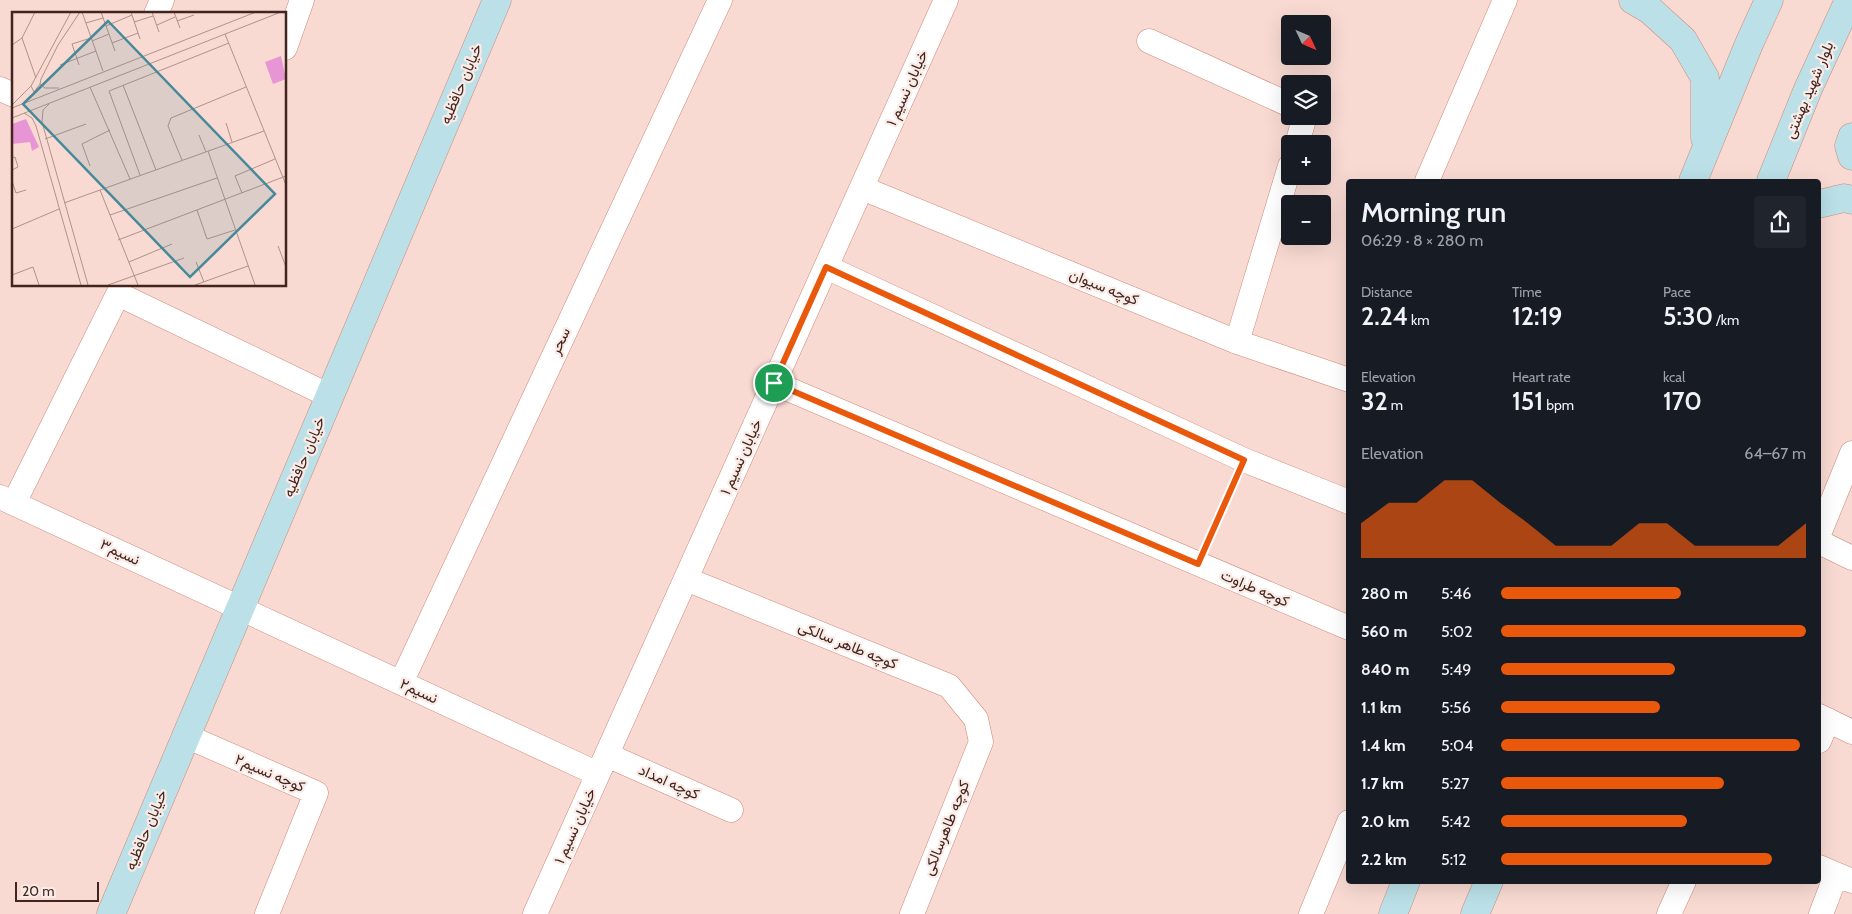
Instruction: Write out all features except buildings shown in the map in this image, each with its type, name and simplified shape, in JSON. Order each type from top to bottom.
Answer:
[{"type":"street","points":[[157,12],[162,0]]},
{"type":"street","points":[[286,45],[302,0]]},
{"type":"street","name":"خیابان حافظیه","points":[[111,914],[497,0]]},
{"type":"street","name":"سحر","points":[[401,683],[720,0]]},
{"type":"street","name":"خیابان نسیم ۱","points":[[535,914],[946,0]]},
{"type":"street","points":[[1428,179],[1505,0]]},
{"type":"street","points":[[1632,0],[1650,10],[1684,40],[1705,78],[1705,150]]},
{"type":"street","points":[[1694,179],[1769,0]]},
{"type":"street","name":"بلوار شهید بهشتی","points":[[1772,179],[1808,88],[1849,0]]},
{"type":"street","points":[[1149,41],[1281,102]]},
{"type":"street","points":[[0,90],[12,94]]},
{"type":"street","points":[[1852,137],[1849,146],[1852,156]]},
{"type":"street","points":[[1237,342],[1284,185]]},
{"type":"street","name":"کوچه سیوان","points":[[862,188],[1237,342],[1346,379]]},
{"type":"street","points":[[1821,204],[1844,198],[1852,200]]},
{"type":"street","points":[[826,267],[1244,460],[1346,501]]},
{"type":"street","points":[[7,500],[118,294],[330,396]]},
{"type":"street","name":"کوچه طراوت","points":[[774,383],[1346,627]]},
{"type":"street","points":[[1821,529],[1852,453]]},
{"type":"street","name":"نسیم۳","points":[[7,500],[240,608]]},
{"type":"street","points":[[1821,543],[1852,558]]},
{"type":"street","name":"کوچه طاهر سالکی","points":[[686,580],[949,686],[976,719],[981,742]]},
{"type":"street","name":"نسیم۲","points":[[240,608],[401,683],[602,764]]},
{"type":"street","points":[[1822,726],[1852,732]]},
{"type":"street","name":"کوچه نسیم۲","points":[[186,736],[316,793],[267,914]]},
{"type":"street","name":"کوچه طاهرسالکی","points":[[912,914],[981,742]]},
{"type":"street","name":"کوچه امداد","points":[[602,764],[731,810]]},
{"type":"street","points":[[1311,914],[1346,829]]},
{"type":"street","points":[[1821,914],[1836,874]]},
{"type":"street","points":[[1393,914],[1405,884]]},
{"type":"street","points":[[1475,914],[1488,884]]},
{"type":"street","points":[[1669,914],[1683,884]]},
{"type":"path","points":[[1198,564],[1244,460]]},
{"type":"route","points":[[826,267],[1244,460],[1198,564],[774,383],[826,267]]}]
